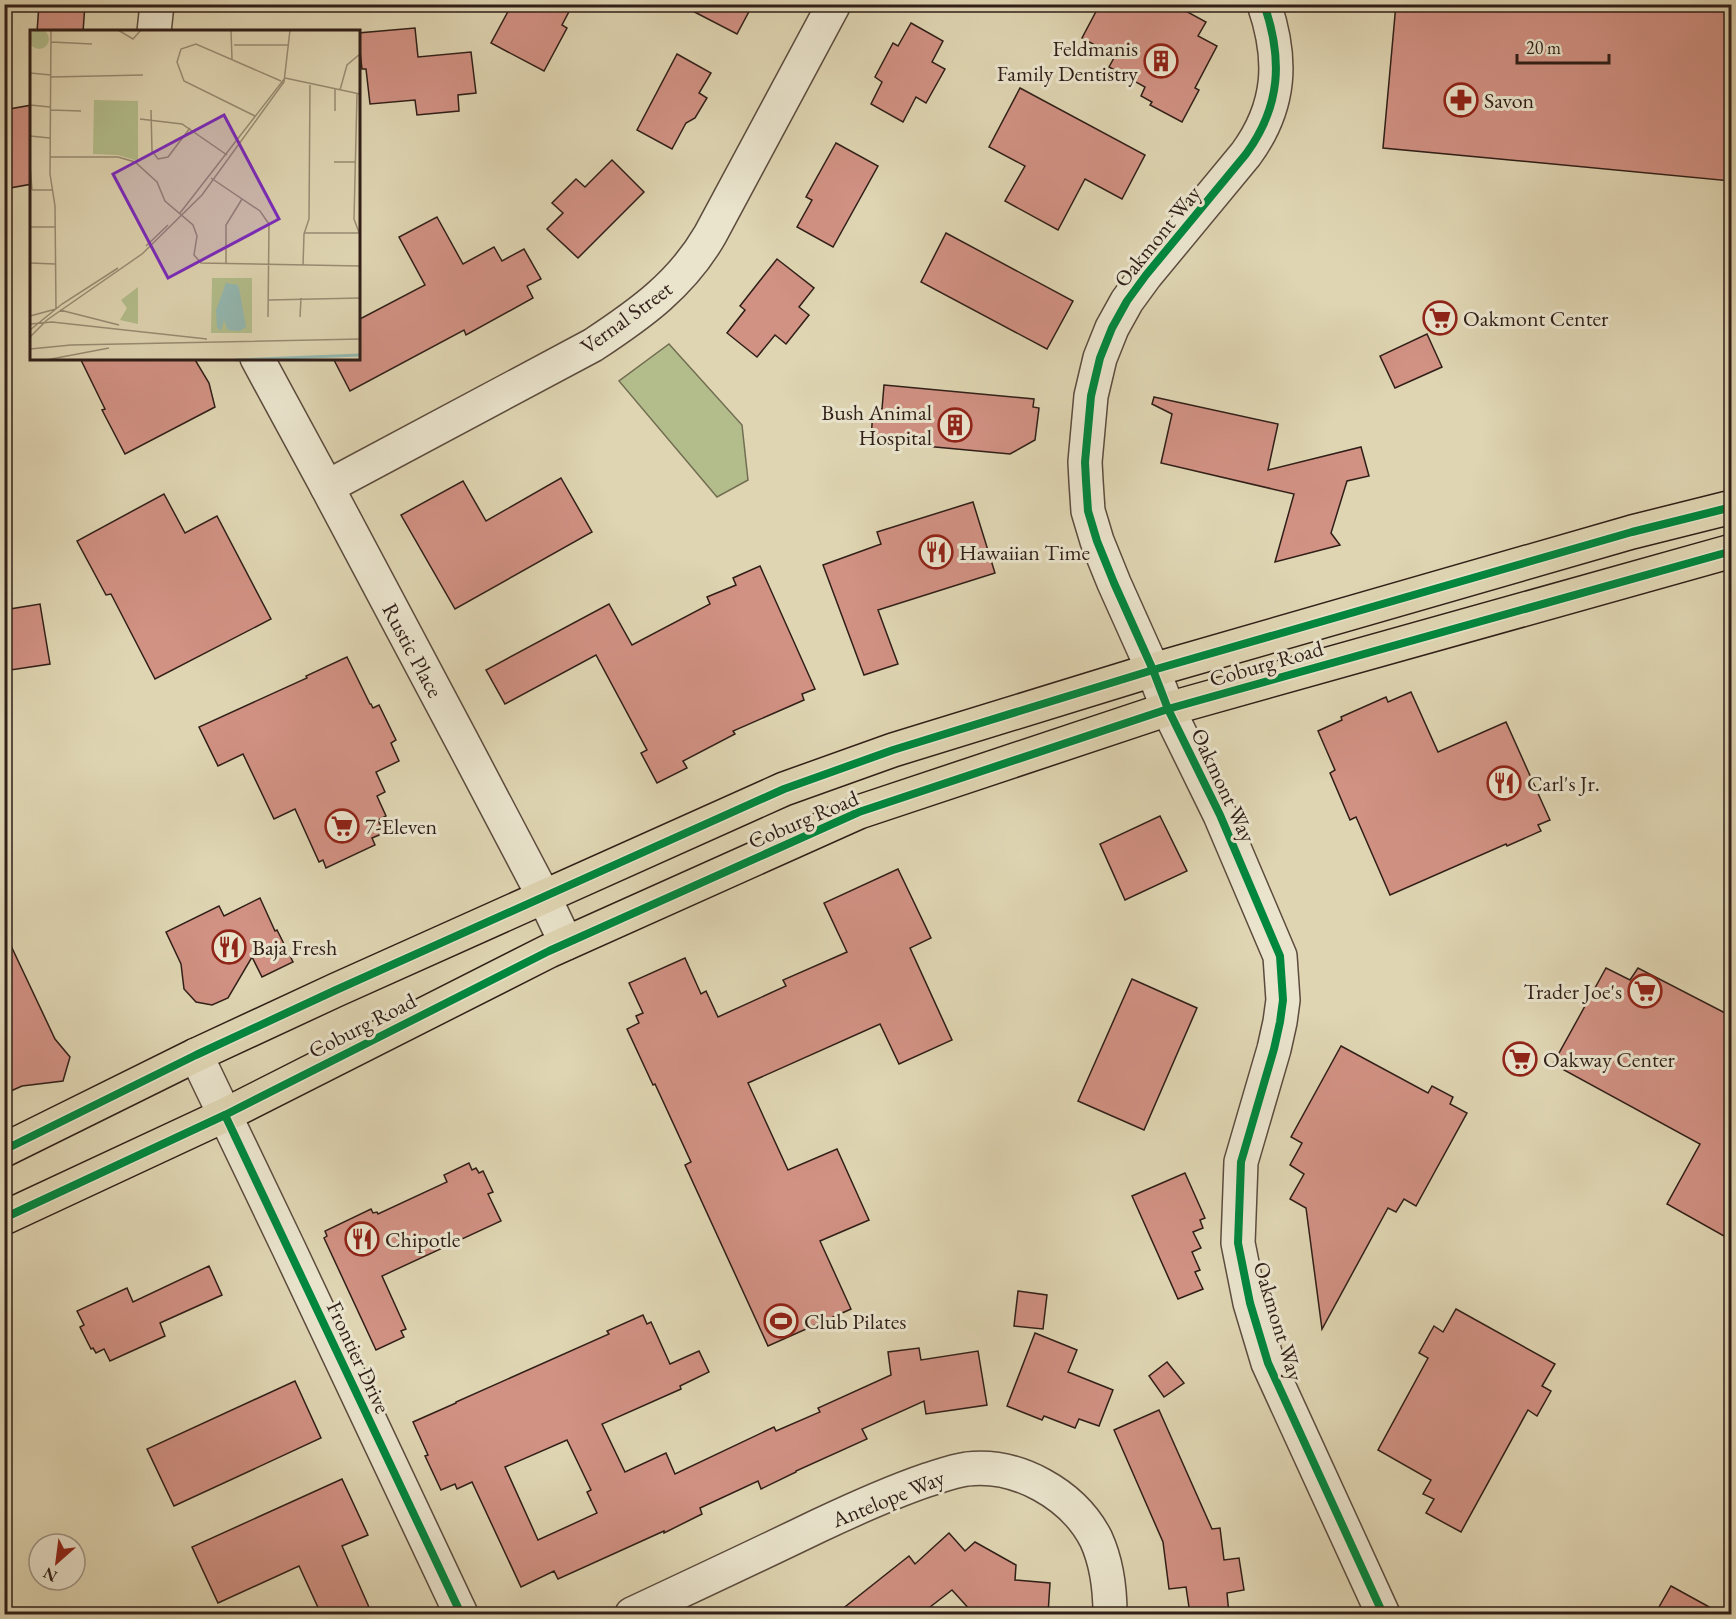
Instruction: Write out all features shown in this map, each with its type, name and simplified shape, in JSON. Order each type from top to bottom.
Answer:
[{"type":"main road","name":"Coburg Road","points":[[4,1150],[196,1055],[347,985],[784,789],[892,750],[1153,670],[1632,532],[1731,507]]},
{"type":"main road","name":"Coburg Road","points":[[4,1218],[225,1115],[566,943],[859,813],[1168,709],[1731,551]]},
{"type":"street","points":[[154,30],[157,4]]},
{"type":"street","name":"Vernal Street","points":[[327,486],[593,345],[668,290],[701,251],[834,4]]},
{"type":"street","name":"Oakmont Way","points":[[1263,4],[1275,41],[1276,54],[1274,88],[1267,117],[1260,133],[1246,154],[1127,300],[1108,337],[1100,358],[1091,396],[1085,462],[1088,511],[1097,541],[1168,709],[1220,815],[1280,956],[1283,1000],[1280,1022],[1241,1162],[1238,1243],[1250,1303],[1268,1363],[1383,1614]]},
{"type":"street","name":"Rustic Place","points":[[257,360],[327,486],[544,897],[566,943]]},
{"type":"street","name":"Frontier Drive","points":[[196,1055],[461,1614]]},
{"type":"street","name":"Antelope Way","points":[[632,1614],[872,1501],[939,1476],[968,1469],[1014,1474],[1051,1490],[1069,1504],[1084,1521],[1102,1556],[1107,1573],[1110,1614]]},
{"type":"green space","points":[[669,344],[742,425],[748,480],[717,497],[619,381]]},
{"type":"building","points":[[39,4],[85,4],[83,30],[37,30]]},
{"type":"building","points":[[512,4],[573,4],[562,25],[567,28],[544,71],[491,43]]},
{"type":"building","points":[[679,4],[753,4],[737,34]]},
{"type":"building","name":"Feldmanis Family Dentistry","points":[[1100,4],[1173,4],[1206,22],[1198,36],[1217,46],[1195,88],[1199,90],[1182,122],[1150,105],[1152,102],[1141,96],[1145,87],[1109,67],[1115,56],[1082,38]]},
{"type":"building","points":[[1396,4],[1731,4],[1731,181],[1383,148]]},
{"type":"building","points":[[911,23],[943,41],[932,62],[945,69],[926,103],[916,97],[903,122],[871,104],[882,82],[875,77],[893,43],[898,46]]},
{"type":"building","points":[[415,28],[418,57],[471,52],[476,93],[458,95],[459,111],[417,115],[415,100],[370,104],[366,69],[362,69],[360,33]]},
{"type":"building","points":[[677,54],[711,73],[699,93],[707,98],[695,118],[686,123],[672,149],[637,130]]},
{"type":"building","points":[[1020,88],[1145,155],[1122,199],[1085,179],[1058,230],[1005,201],[1025,166],[989,147]]},
{"type":"building","points":[[30,105],[30,184],[4,189],[4,110]]},
{"type":"building","points":[[836,143],[878,166],[833,247],[797,227],[812,200],[806,197]]},
{"type":"building","points":[[612,160],[644,192],[578,258],[547,229],[563,213],[552,203],[576,179],[585,187]]},
{"type":"building","points":[[437,217],[463,264],[494,247],[502,261],[524,249],[541,279],[527,286],[533,298],[466,335],[464,330],[350,391],[334,360],[360,360],[360,319],[425,285],[399,237]]},
{"type":"building","points":[[946,233],[1073,301],[1047,349],[921,282]]},
{"type":"building","points":[[777,259],[814,288],[799,307],[809,315],[786,344],[775,335],[757,357],[727,333],[745,310],[740,306]]},
{"type":"building","points":[[1427,334],[1442,367],[1395,388],[1380,356]]},
{"type":"building","points":[[81,360],[195,360],[209,383],[215,407],[125,454],[102,410],[105,409]]},
{"type":"building","name":"Bush Animal Hospital","points":[[884,385],[1034,399],[1033,407],[1039,408],[1035,440],[1010,454],[871,441],[873,408],[882,409]]},
{"type":"building","points":[[1154,397],[1278,424],[1268,470],[1361,447],[1369,476],[1347,481],[1331,533],[1340,545],[1275,562],[1294,494],[1161,463],[1172,414],[1152,404]]},
{"type":"building","points":[[561,478],[592,532],[455,609],[401,515],[463,481],[486,521]]},
{"type":"building","points":[[164,494],[185,533],[217,516],[271,619],[155,679],[111,594],[106,595],[77,541]]},
{"type":"building","points":[[973,502],[995,573],[878,610],[898,664],[864,675],[823,565],[881,544],[877,532]]},
{"type":"building","points":[[760,566],[815,689],[802,694],[804,700],[733,731],[735,734],[683,761],[687,768],[657,783],[641,753],[647,750],[596,655],[505,704],[486,670],[609,604],[632,645],[710,604],[707,597],[736,585],[733,578]]},
{"type":"building","points":[[40,604],[50,664],[4,671],[4,610]]},
{"type":"building","points":[[347,657],[370,704],[373,708],[379,705],[396,740],[391,743],[399,761],[376,772],[385,792],[377,796],[386,816],[378,820],[384,833],[372,838],[375,845],[326,868],[323,860],[319,862],[295,809],[274,819],[243,754],[218,766],[199,727],[307,678],[306,676]]},
{"type":"building","points":[[1411,692],[1438,752],[1506,722],[1550,820],[1538,825],[1541,831],[1390,895],[1356,817],[1350,820],[1330,773],[1335,770],[1318,731],[1342,720],[1341,717],[1386,697],[1388,702]]},
{"type":"building","points":[[1160,816],[1187,871],[1125,900],[1100,844]]},
{"type":"building","points":[[898,869],[931,938],[910,948],[952,1040],[899,1064],[880,1024],[748,1083],[788,1170],[837,1149],[869,1220],[820,1241],[851,1309],[768,1346],[685,1165],[691,1162],[627,1029],[639,1023],[636,1016],[643,1013],[629,983],[685,958],[701,994],[706,991],[718,1017],[786,986],[783,980],[847,952],[824,903]]},
{"type":"building","name":"Baja Fresh","points":[[260,898],[293,962],[262,977],[252,957],[228,998],[212,1005],[196,1002],[184,989],[181,964],[166,932],[219,906],[224,916]]},
{"type":"building","points":[[4,931],[55,1039],[70,1057],[63,1081],[22,1086],[4,1094]]},
{"type":"building","points":[[1606,968],[1630,980],[1638,968],[1731,1016],[1731,1240],[1667,1204],[1700,1144],[1553,1064]]},
{"type":"building","points":[[1132,979],[1197,1008],[1144,1130],[1078,1101]]},
{"type":"building","points":[[1341,1046],[1428,1093],[1432,1086],[1453,1097],[1450,1104],[1467,1113],[1416,1206],[1404,1199],[1396,1212],[1388,1208],[1322,1329],[1306,1208],[1290,1199],[1304,1174],[1290,1165],[1302,1143],[1291,1137]]},
{"type":"building","points":[[469,1163],[472,1170],[476,1168],[479,1173],[483,1171],[493,1192],[488,1194],[501,1221],[382,1276],[406,1329],[401,1331],[404,1337],[376,1350],[324,1238],[327,1236],[325,1231],[371,1209],[373,1213],[378,1214],[447,1182],[444,1175]]},
{"type":"building","points":[[1185,1173],[1205,1218],[1200,1220],[1203,1228],[1193,1232],[1201,1248],[1192,1252],[1200,1270],[1195,1272],[1203,1289],[1178,1299],[1132,1196]]},
{"type":"building","points":[[209,1266],[222,1295],[160,1323],[165,1336],[110,1361],[104,1349],[96,1353],[93,1348],[91,1349],[80,1327],[84,1325],[77,1311],[127,1288],[133,1302]]},
{"type":"building","points":[[1018,1291],[1047,1295],[1043,1329],[1014,1326]]},
{"type":"building","points":[[1456,1309],[1555,1364],[1542,1386],[1551,1391],[1537,1416],[1528,1410],[1461,1532],[1426,1513],[1434,1499],[1423,1494],[1431,1480],[1378,1450],[1428,1358],[1419,1353],[1434,1326],[1443,1332]]},
{"type":"building","points":[[643,1315],[647,1324],[651,1322],[670,1364],[699,1351],[709,1372],[680,1386],[681,1389],[602,1424],[625,1472],[666,1453],[675,1474],[774,1427],[776,1431],[820,1412],[818,1408],[891,1375],[888,1352],[919,1348],[921,1360],[978,1351],[987,1405],[926,1414],[924,1401],[862,1429],[867,1439],[761,1489],[758,1481],[700,1508],[702,1514],[664,1533],[664,1531],[558,1579],[554,1571],[521,1587],[472,1482],[457,1489],[455,1484],[441,1490],[425,1456],[428,1455],[413,1422],[609,1334],[607,1331]],"holes":[[[567,1440],[591,1490],[587,1492],[597,1513],[538,1540],[505,1467]]]},
{"type":"building","points":[[1035,1333],[1077,1350],[1068,1372],[1113,1390],[1099,1426],[1079,1419],[1075,1428],[1044,1416],[1042,1420],[1007,1406]]},
{"type":"building","points":[[1167,1362],[1184,1383],[1164,1397],[1149,1376]]},
{"type":"building","points":[[295,1381],[321,1438],[174,1506],[147,1449]]},
{"type":"building","points":[[1159,1410],[1212,1529],[1220,1528],[1224,1560],[1239,1558],[1244,1590],[1227,1593],[1229,1614],[1190,1614],[1186,1587],[1169,1589],[1163,1542],[1114,1430]]},
{"type":"building","points":[[342,1479],[368,1535],[342,1546],[372,1614],[321,1614],[299,1566],[218,1603],[192,1547]]},
{"type":"building","points":[[949,1533],[965,1551],[975,1542],[1016,1565],[1015,1580],[1050,1583],[1048,1614],[972,1612],[952,1590],[921,1614],[836,1614],[909,1556],[915,1564]]},
{"type":"building","points":[[1671,1586],[1722,1614],[1655,1614]]},
{"type":"cycle path","points":[[1264,4],[1270,24],[1276,63],[1272,100],[1266,118],[1246,154],[1146,275],[1127,301],[1112,328],[1100,358],[1091,396],[1085,462],[1088,511],[1097,541],[1168,709],[1220,815],[1280,956],[1283,1000],[1280,1022],[1241,1162],[1238,1243],[1250,1303],[1268,1363],[1383,1614]]},
{"type":"cycle path","points":[[4,1150],[196,1055],[336,990],[784,789],[893,750],[1153,670],[1632,532],[1732,507]]},
{"type":"cycle path","points":[[4,1218],[225,1115],[549,951],[859,812],[1168,709],[1732,551]]},
{"type":"cycle path","points":[[225,1115],[461,1614]]},
{"type":"place","name":"Feldmanis Family Dentistry","points":[[1161,61]]},
{"type":"place","name":"Savon","points":[[1461,100]]},
{"type":"place","name":"Oakmont Center","points":[[1440,318]]},
{"type":"place","name":"Bush Animal Hospital","points":[[955,425]]},
{"type":"place","name":"Hawaiian Time","points":[[936,552]]},
{"type":"place","name":"Carl's Jr.","points":[[1504,783]]},
{"type":"place","name":"7-Eleven","points":[[342,826]]},
{"type":"place","name":"Baja Fresh","points":[[229,947]]},
{"type":"place","name":"Trader Joe's","points":[[1645,991]]},
{"type":"place","name":"Oakway Center","points":[[1520,1059]]},
{"type":"place","name":"Chipotle","points":[[362,1239]]},
{"type":"place","name":"Club Pilates","points":[[781,1321]]}]
